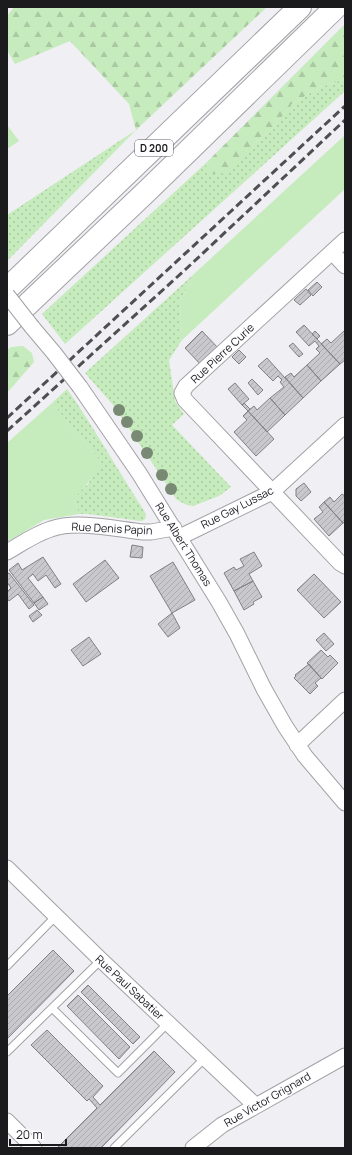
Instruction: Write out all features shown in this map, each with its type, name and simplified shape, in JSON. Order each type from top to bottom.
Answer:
[{"type":"highway","name":"D 200","points":[[7,289],[300,7]]},
{"type":"highway","name":"D 200","points":[[7,324],[146,192],[336,7]]},
{"type":"street","name":"Rue Pierre Curie","points":[[345,240],[186,386],[182,393],[185,400],[340,563],[345,566]]},
{"type":"street","points":[[332,252],[345,266]]},
{"type":"street","name":"Rue Albert Thomas","points":[[7,295],[80,387],[139,473],[228,616],[272,703],[297,745],[345,803]]},
{"type":"street","name":"Rue Gay Lussac","points":[[177,532],[272,492],[345,425]]},
{"type":"street","name":"Rue Denis Papin","points":[[7,552],[39,534],[62,526],[81,524],[143,532],[177,532]]},
{"type":"street","points":[[297,745],[345,700]]},
{"type":"street","name":"Rue Paul Sabatier","points":[[7,868],[101,960],[255,1105]]},
{"type":"street","name":"Rue Victor Grignard","points":[[193,1148],[222,1125],[255,1105],[345,1056]]},
{"type":"street","points":[[7,1121],[34,1148]]},
{"type":"lane","points":[[7,966],[56,916]]},
{"type":"lane","points":[[7,1052],[101,960]]},
{"type":"lane","points":[[52,1008],[118,1073],[168,1023]]},
{"type":"lane","points":[[114,1148],[206,1058]]},
{"type":"green space","points":[[14,7],[267,7],[136,130],[129,104],[70,41],[15,64],[7,50],[7,16]]},
{"type":"green space","points":[[345,24],[345,79],[320,87],[292,104],[271,130],[252,145],[232,168],[224,173],[213,174],[204,171],[206,163]]},
{"type":"green space","points":[[345,79],[345,91],[65,344],[42,314],[206,163],[205,171],[252,145],[271,130],[292,104],[320,87]]},
{"type":"green space","points":[[7,125],[19,141],[7,149]]},
{"type":"green space","points":[[136,130],[7,261],[7,215]]},
{"type":"green space","points":[[345,135],[345,189],[182,340],[180,302],[194,274]]},
{"type":"green space","points":[[194,274],[180,302],[182,340],[169,360],[175,401],[184,414],[172,425],[231,487],[219,496],[193,506],[177,500],[114,406],[85,373]]},
{"type":"green space","points":[[23,346],[32,353],[34,362],[7,393],[7,350],[11,347]]},
{"type":"green space","points":[[67,389],[145,512],[146,517],[144,520],[141,521],[79,514],[74,499],[77,494],[88,484],[101,462],[52,403]]},
{"type":"green space","points":[[52,403],[101,462],[96,473],[74,499],[79,514],[44,520],[7,542],[7,443]]},
{"type":"building","points":[[317,282],[322,287],[313,296],[308,290]]},
{"type":"building","points":[[306,289],[311,295],[300,305],[294,300]]},
{"type":"building","points":[[304,325],[340,364],[321,381],[307,365],[320,353],[316,349],[319,346],[315,341],[309,346],[296,332]]},
{"type":"building","points":[[202,331],[220,350],[202,366],[185,348]]},
{"type":"building","points":[[315,331],[320,336],[317,339],[312,334]]},
{"type":"building","points":[[344,331],[345,360],[340,364],[321,344],[327,339],[331,343]]},
{"type":"building","points":[[293,343],[303,354],[299,357],[289,346]]},
{"type":"building","points":[[239,350],[246,357],[239,364],[232,357]]},
{"type":"building","points":[[267,358],[303,398],[285,415],[270,398],[284,387],[280,382],[282,380],[278,376],[273,381],[258,366]]},
{"type":"building","points":[[307,365],[321,381],[303,398],[285,377],[291,373],[294,377]]},
{"type":"building","points":[[252,379],[263,390],[258,395],[248,383]]},
{"type":"building","points":[[235,383],[249,399],[242,405],[228,389]]},
{"type":"building","points":[[270,398],[285,415],[267,432],[248,411],[254,406],[257,410]]},
{"type":"building","points":[[244,403],[250,409],[248,411],[242,405]]},
{"type":"building","points":[[248,411],[274,439],[256,456],[234,432],[247,420],[243,416]]},
{"type":"building","points":[[304,483],[311,492],[301,501],[296,496],[296,489]]},
{"type":"building","points":[[342,494],[345,496],[345,522],[343,523],[324,502],[330,497],[334,502]]},
{"type":"building","points":[[324,502],[343,523],[329,536],[314,519],[323,512],[319,507]]},
{"type":"building","points":[[132,545],[143,547],[142,558],[130,557]]},
{"type":"building","points":[[254,552],[262,566],[249,574],[253,581],[234,591],[224,573],[234,567],[236,570],[244,566],[240,559]]},
{"type":"building","points":[[43,557],[61,584],[55,588],[46,575],[38,581],[33,574],[28,578],[43,597],[34,603],[9,570],[18,563],[22,570]]},
{"type":"building","points":[[105,560],[119,578],[86,602],[73,584]]},
{"type":"building","points":[[173,562],[195,600],[172,613],[150,576]]},
{"type":"building","points":[[9,573],[34,605],[29,609],[18,594],[9,601],[7,598],[7,589],[8,591],[11,588],[7,582],[7,574]]},
{"type":"building","points":[[314,574],[341,602],[324,618],[297,590]]},
{"type":"building","points":[[253,581],[262,597],[253,602],[254,604],[244,610],[234,591]]},
{"type":"building","points":[[43,597],[48,604],[39,610],[34,603]]},
{"type":"building","points":[[37,610],[42,615],[33,622],[29,616]]},
{"type":"building","points":[[172,613],[180,628],[168,637],[158,624]]},
{"type":"building","points":[[324,633],[334,644],[326,651],[316,640]]},
{"type":"building","points":[[89,637],[101,654],[83,666],[71,650]]},
{"type":"building","points":[[321,650],[328,657],[330,655],[338,663],[322,679],[307,663]]},
{"type":"building","points":[[309,664],[321,678],[315,683],[318,686],[310,694],[294,678],[296,676],[295,675]]},
{"type":"building","points":[[53,950],[74,971],[7,1039],[7,996]]},
{"type":"building","points":[[88,985],[140,1037],[133,1044],[81,992]]},
{"type":"building","points":[[78,995],[130,1047],[119,1059],[67,1006]]},
{"type":"building","points":[[47,1030],[103,1086],[93,1097],[100,1105],[154,1051],[175,1072],[101,1148],[57,1148],[97,1108],[89,1099],[87,1101],[31,1045]]},
{"type":"railway","points":[[7,418],[345,106]]},
{"type":"railway","points":[[7,431],[186,269],[345,120]]}]
